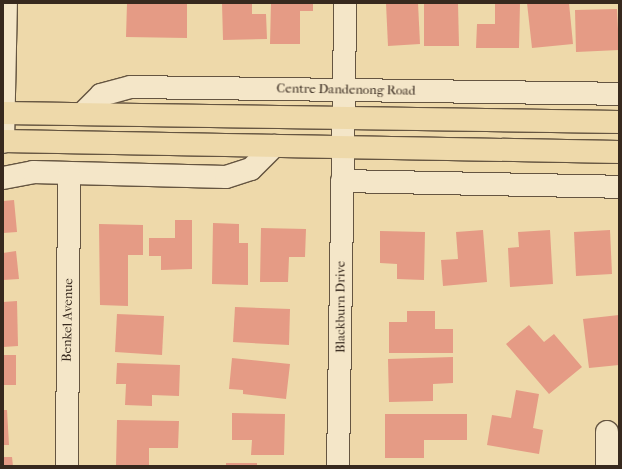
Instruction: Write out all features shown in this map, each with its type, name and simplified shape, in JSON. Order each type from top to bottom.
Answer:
[{"type":"main road","points":[[4,113],[619,122]]},
{"type":"main road","points":[[3,142],[619,152]]},
{"type":"street","points":[[3,142],[6,3]]},
{"type":"street","name":"Blackburn Drive","points":[[338,466],[342,118],[344,90],[345,3]]},
{"type":"street","name":"Centre Dandenong Road","points":[[82,114],[100,95],[131,87],[619,94]]},
{"type":"street","points":[[3,178],[33,172],[226,177],[251,169],[274,146]]},
{"type":"street","name":"Benkel Avenue","points":[[66,466],[69,174]]},
{"type":"street","points":[[342,181],[619,187]]},
{"type":"street","points":[[607,432],[607,466]]},
{"type":"building","points":[[127,3],[187,3],[187,38],[126,37]]},
{"type":"building","points":[[222,3],[252,3],[252,14],[266,14],[267,39],[223,40]]},
{"type":"building","points":[[271,3],[313,3],[313,11],[300,11],[300,44],[270,44]]},
{"type":"building","points":[[386,3],[418,3],[420,44],[388,46]]},
{"type":"building","points":[[424,3],[458,3],[459,46],[424,46]]},
{"type":"building","points":[[495,3],[520,3],[519,48],[476,48],[477,24],[495,24]]},
{"type":"building","points":[[527,3],[569,3],[573,44],[532,48]]},
{"type":"building","points":[[617,9],[619,50],[576,52],[575,10]]},
{"type":"building","points":[[14,200],[17,232],[3,233],[3,201]]},
{"type":"building","points":[[175,220],[192,220],[192,269],[161,270],[161,256],[149,256],[149,238],[175,238]]},
{"type":"building","points":[[213,223],[239,224],[239,243],[248,243],[248,285],[212,284]]},
{"type":"building","points":[[99,224],[143,225],[143,255],[128,255],[128,306],[100,305]]},
{"type":"building","points":[[261,228],[306,229],[305,257],[289,257],[288,282],[260,282]]},
{"type":"building","points":[[483,230],[487,282],[443,286],[441,260],[458,259],[456,232]]},
{"type":"building","points":[[550,230],[553,284],[510,287],[508,248],[519,247],[518,232]]},
{"type":"building","points":[[610,230],[612,274],[576,276],[574,232]]},
{"type":"building","points":[[380,231],[425,232],[424,280],[397,279],[397,264],[380,263]]},
{"type":"building","points":[[16,251],[19,279],[3,280],[3,253]]},
{"type":"building","points":[[17,301],[18,346],[3,347],[3,302]]},
{"type":"building","points":[[235,307],[290,309],[289,345],[233,342]]},
{"type":"building","points":[[407,311],[435,311],[435,329],[453,329],[453,353],[389,353],[389,322],[407,322]]},
{"type":"building","points":[[117,314],[164,316],[162,355],[115,352]]},
{"type":"building","points":[[619,315],[619,365],[589,368],[583,319]]},
{"type":"building","points":[[529,325],[544,342],[554,334],[582,367],[549,394],[506,344]]},
{"type":"building","points":[[3,355],[16,355],[16,385],[3,385]]},
{"type":"building","points":[[453,357],[453,383],[433,384],[433,401],[389,402],[388,359]]},
{"type":"building","points":[[232,358],[290,364],[286,399],[243,394],[243,390],[229,389]]},
{"type":"building","points":[[117,363],[180,365],[179,396],[152,395],[152,406],[125,405],[126,384],[116,384]]},
{"type":"building","points":[[516,390],[539,394],[533,428],[543,430],[539,454],[487,445],[492,415],[511,418]]},
{"type":"building","points":[[3,410],[7,410],[9,445],[3,445]]},
{"type":"building","points":[[232,413],[285,414],[284,455],[251,455],[252,440],[232,440]]},
{"type":"building","points":[[385,414],[467,414],[467,440],[424,440],[424,458],[385,458]]},
{"type":"building","points":[[117,420],[179,421],[178,448],[149,448],[149,466],[116,466]]},
{"type":"building","points":[[3,457],[12,457],[13,466],[3,466]]},
{"type":"building","points":[[226,463],[257,463],[257,466],[226,466]]}]
